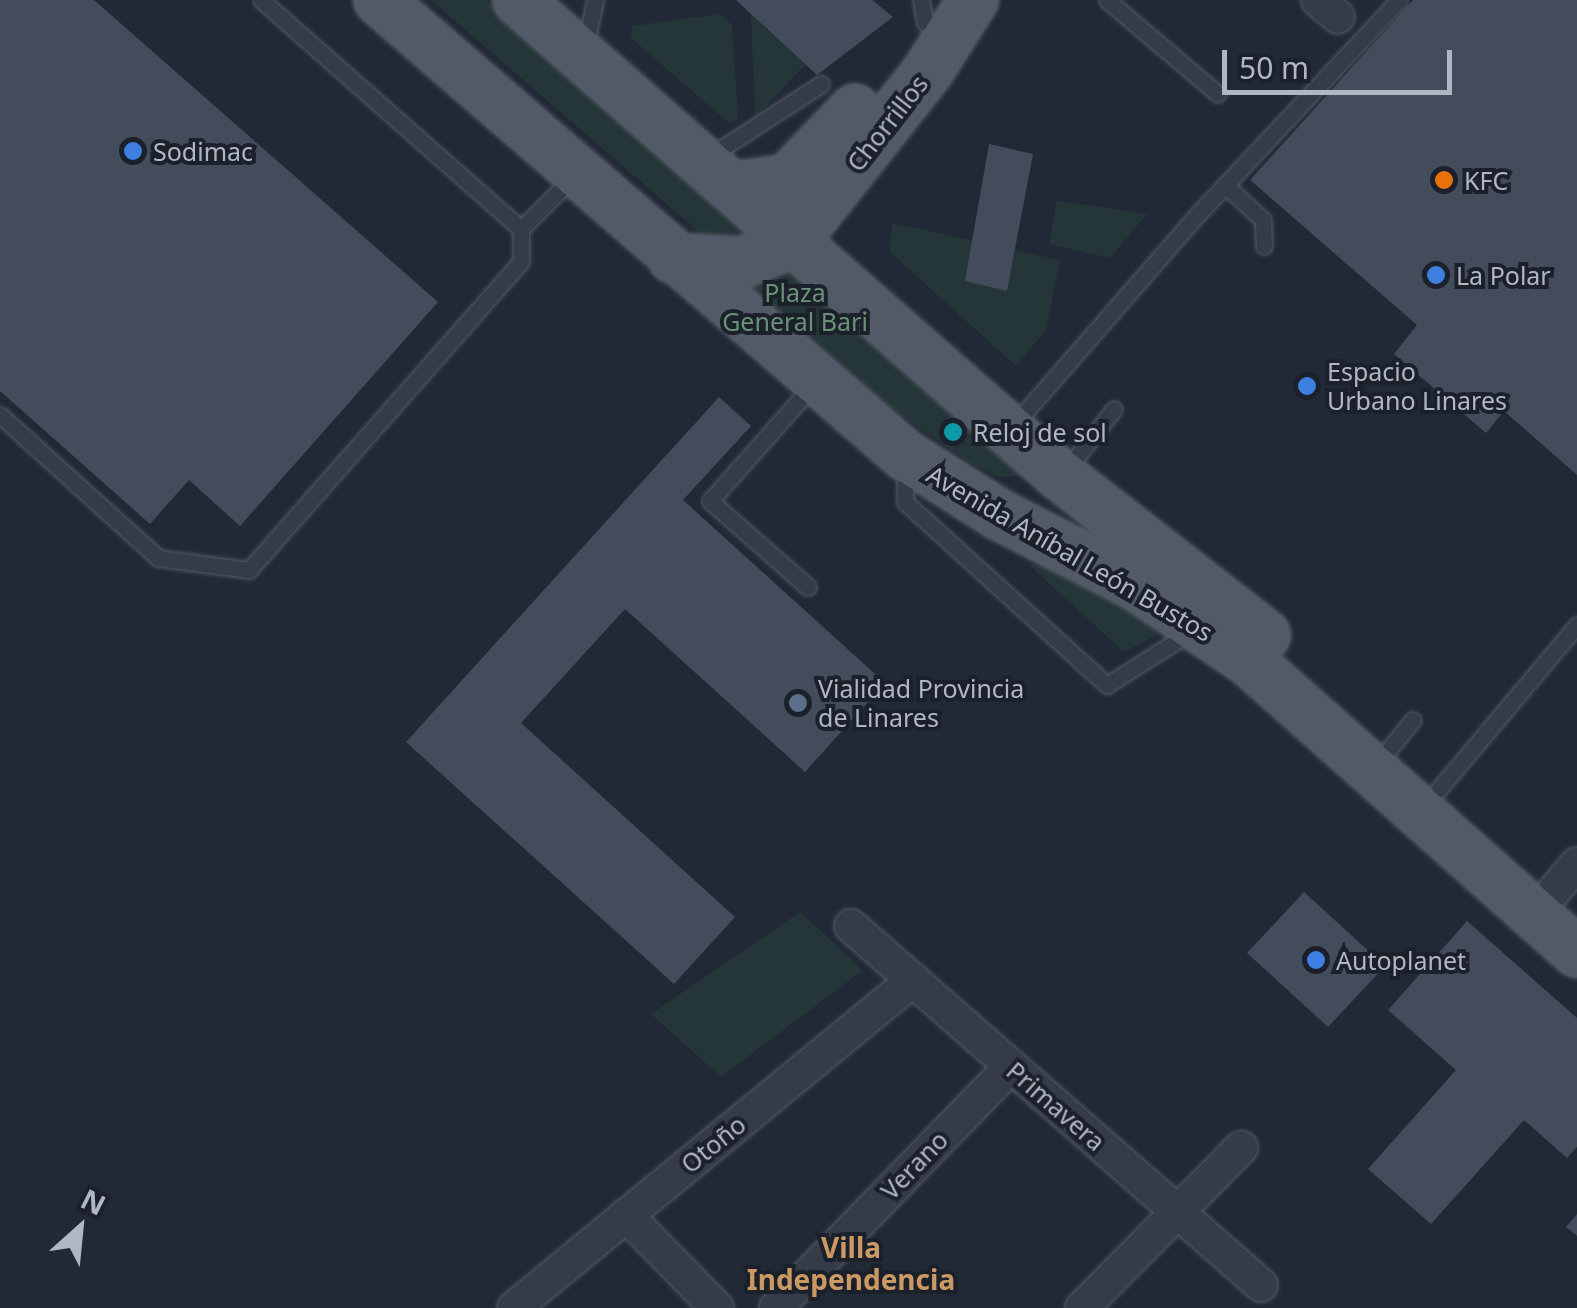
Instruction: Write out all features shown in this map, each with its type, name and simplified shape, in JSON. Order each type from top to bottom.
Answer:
[{"type":"main road","name":"Avenida Aníbal León Bustos","points":[[379,0],[906,456],[998,514],[1200,626],[1248,660],[1577,952]]},
{"type":"main road","name":"Avenida Aníbal León Bustos","points":[[518,0],[1061,476],[1402,734],[1438,790],[1569,888]]},
{"type":"main road","name":"Chorrillos","points":[[793,242],[928,71],[974,0]]},
{"type":"main road","name":"Chorrillos","points":[[717,174],[770,186],[803,170],[932,8]]},
{"type":"main road","points":[[673,258],[742,263],[793,242]]},
{"type":"main road","points":[[998,514],[1035,503],[1061,476]]},
{"type":"street","name":"Primavera","points":[[851,926],[1261,1285]]},
{"type":"street","name":"Otoño","points":[[514,1308],[913,980]]},
{"type":"street","name":"Verano","points":[[776,1308],[1010,1066]]},
{"type":"street","points":[[1095,1304],[1241,1148]]},
{"type":"street","points":[[626,1216],[717,1308]]},
{"type":"lane","points":[[261,0],[521,229]]},
{"type":"lane","points":[[590,62],[586,27],[596,0]]},
{"type":"lane","points":[[1107,0],[1218,94]]},
{"type":"lane","points":[[1009,430],[1225,185],[1399,0]]},
{"type":"lane","points":[[717,174],[821,84]]},
{"type":"lane","points":[[0,415],[158,558],[249,570],[521,260],[521,229],[577,173]]},
{"type":"lane","points":[[1225,185],[1264,220],[1264,246]]},
{"type":"lane","points":[[808,588],[710,501],[816,382]]},
{"type":"lane","points":[[1061,476],[1114,409]]},
{"type":"lane","points":[[906,456],[905,502],[1107,685],[1200,626]]},
{"type":"lane","points":[[1438,790],[1577,625]]},
{"type":"green space","points":[[431,0],[487,0],[764,236],[715,246]]},
{"type":"green space","points":[[720,14],[732,25],[738,119],[729,123],[630,37],[633,26]]},
{"type":"green space","points":[[751,14],[806,64],[755,118]]},
{"type":"green space","points":[[1057,201],[1147,214],[1110,258],[1049,244]]},
{"type":"green space","points":[[893,223],[1060,260],[1046,330],[1016,366],[889,251]]},
{"type":"green space","name":"Plaza General Bari","points":[[789,263],[1031,475],[999,477],[969,462],[774,328],[731,276]]},
{"type":"green space","points":[[1047,557],[1168,629],[1124,652],[1030,566]]},
{"type":"green space","points":[[800,912],[863,970],[721,1077],[651,1014]]},
{"type":"building","name":"Sodimac","points":[[0,0],[94,0],[438,302],[240,526],[189,480],[150,524],[0,391]]},
{"type":"building","points":[[736,0],[872,0],[893,17],[817,75]]},
{"type":"building","points":[[1413,0],[1577,0],[1577,475],[1504,411],[1486,433],[1394,354],[1417,325],[1250,180]]},
{"type":"building","points":[[989,144],[1033,154],[1007,291],[965,281]]},
{"type":"building","name":"Vialidad Provincia de Linares","points":[[719,397],[751,426],[683,500],[885,683],[805,772],[625,609],[521,723],[735,917],[674,984],[406,742]]},
{"type":"building","name":"Autoplanet","points":[[1304,892],[1385,966],[1328,1027],[1247,953]]},
{"type":"building","points":[[1467,921],[1577,1018],[1577,1147],[1567,1158],[1524,1120],[1431,1224],[1368,1169],[1456,1070],[1388,1010]]},
{"type":"building","points":[[1577,1214],[1577,1236],[1566,1227]]},
{"type":"place","name":"Sodimac","points":[[133,151]]},
{"type":"place","name":"KFC","points":[[1444,180]]},
{"type":"place","name":"La Polar","points":[[1436,275]]},
{"type":"place","name":"Espacio Urbano Linares","points":[[1307,386]]},
{"type":"place","name":"Reloj de sol","points":[[953,432]]},
{"type":"place","name":"Vialidad Provincia de Linares","points":[[798,703]]},
{"type":"place","name":"Autoplanet","points":[[1316,960]]},
{"type":"district","name":"Villa Independencia","points":[[851,1263]]}]
